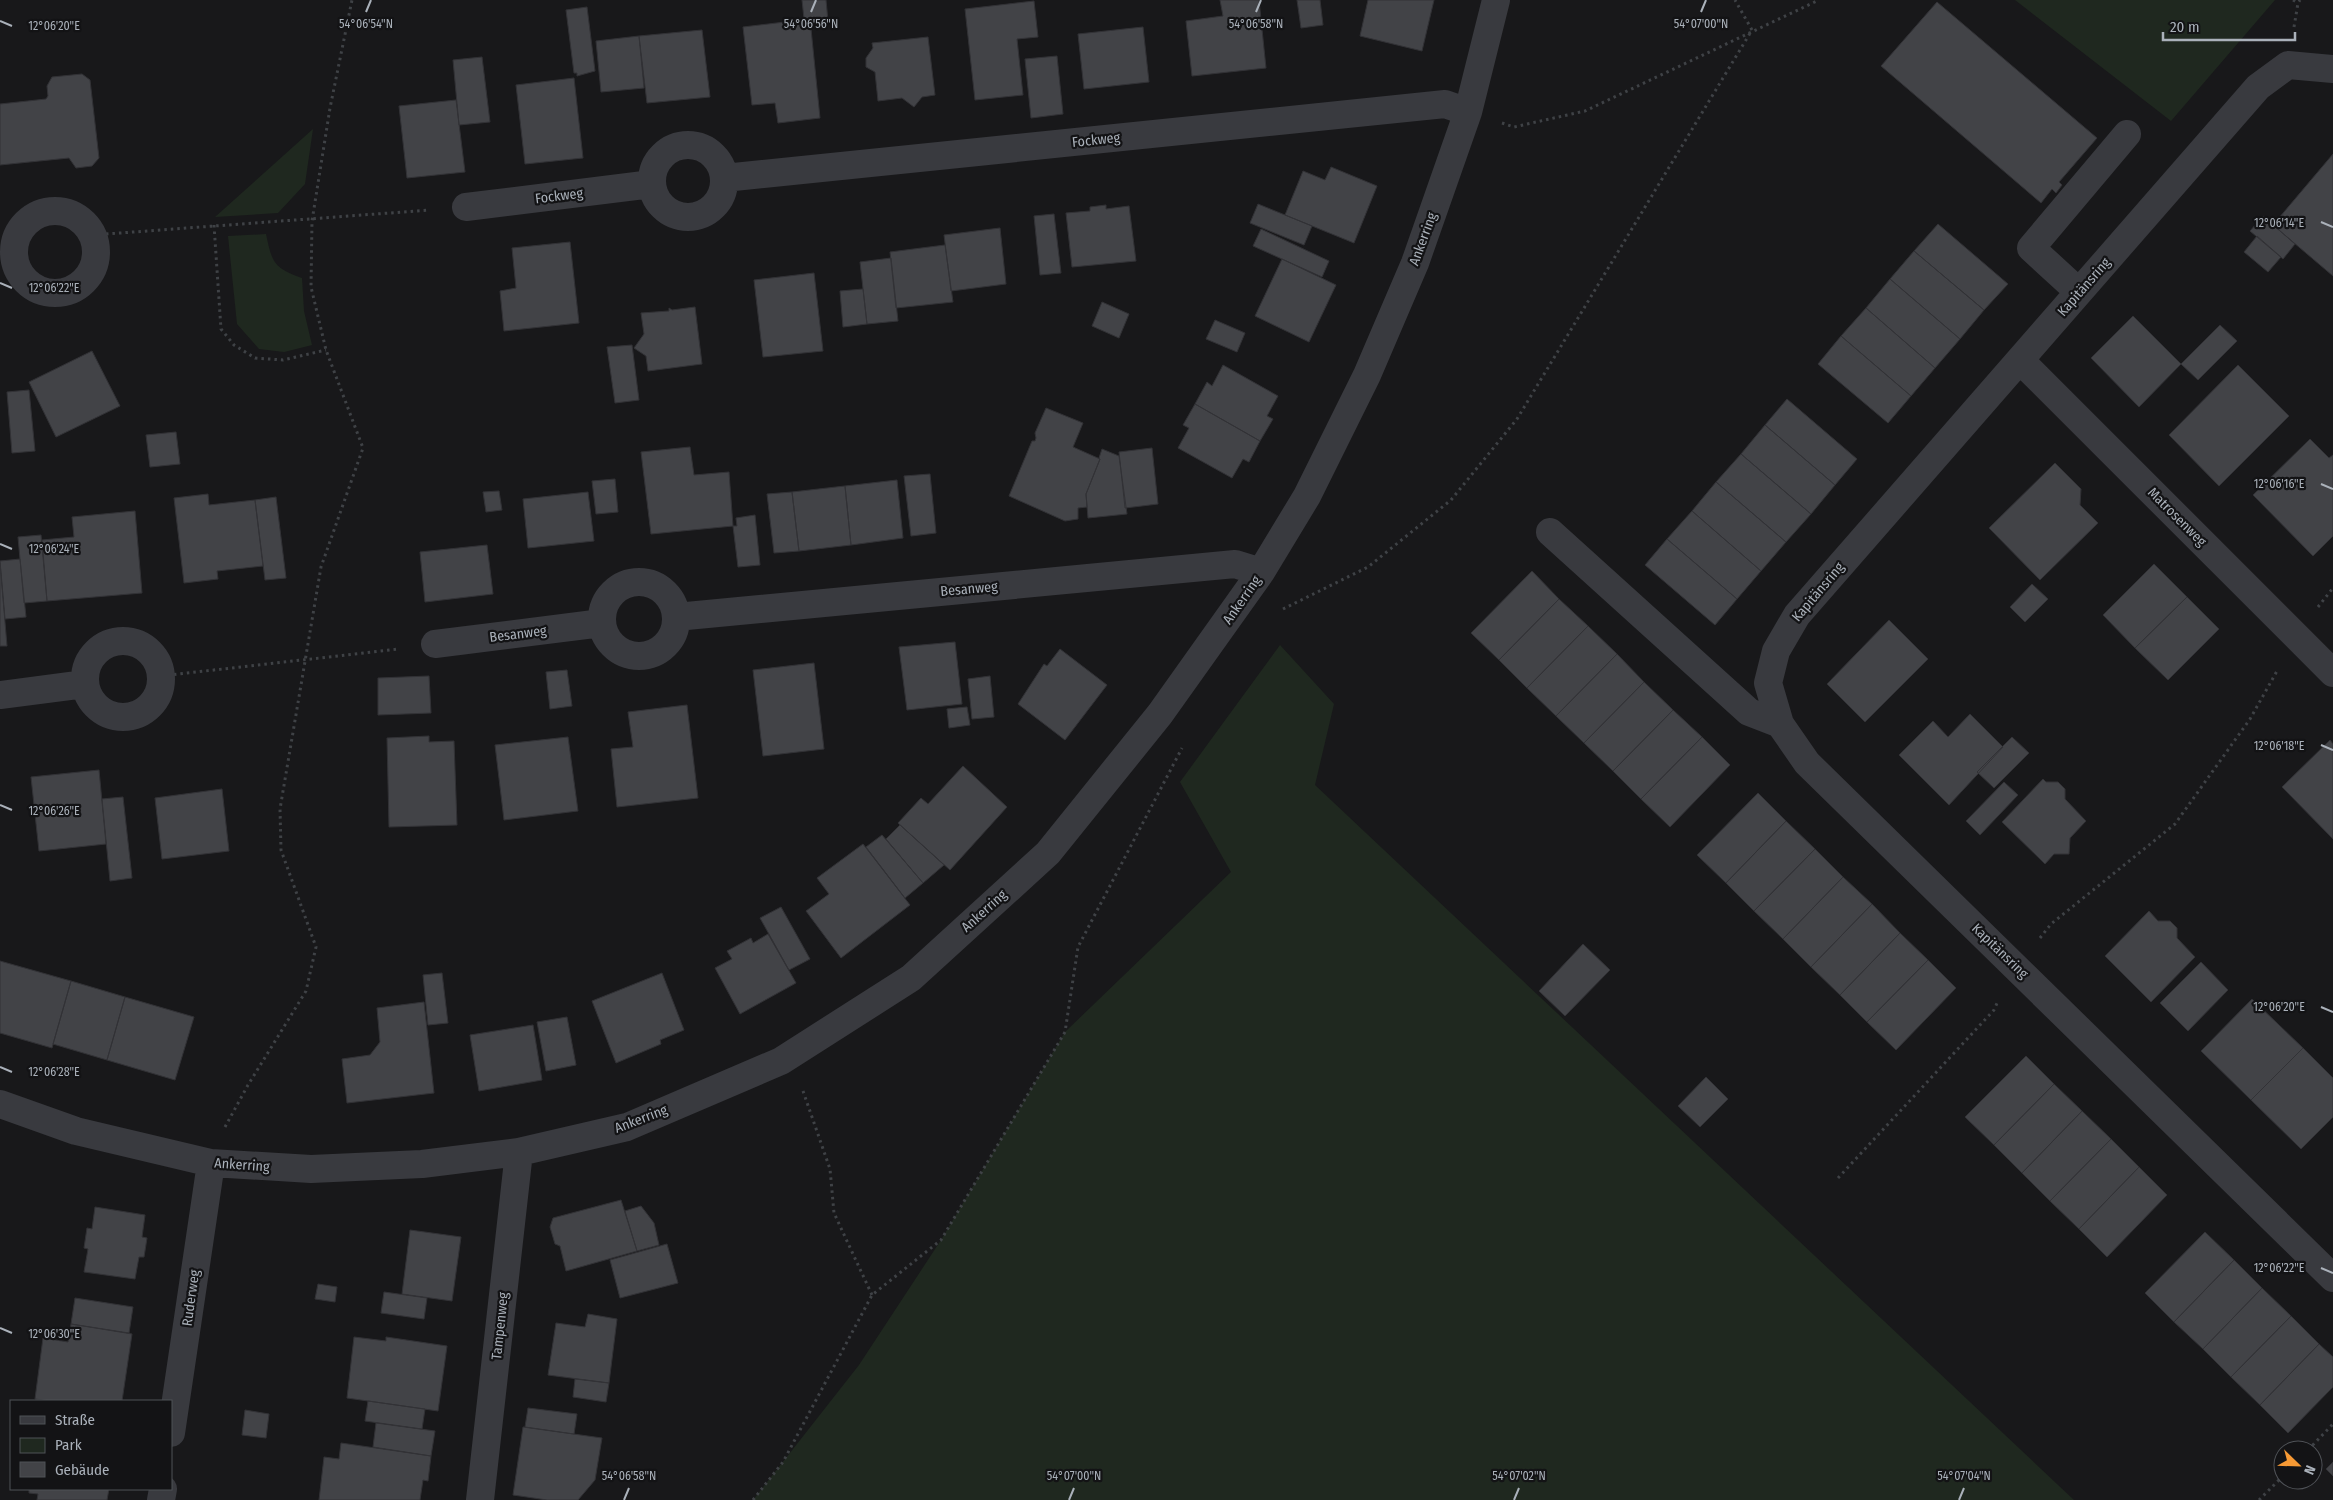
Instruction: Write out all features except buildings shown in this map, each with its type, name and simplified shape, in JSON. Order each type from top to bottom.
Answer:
[{"type":"street","name":"Ankerring","points":[[0,1104],[76,1131],[211,1163],[320,1168],[422,1164],[519,1152],[627,1127],[781,1061],[911,978],[1048,853],[1160,714],[1261,572],[1307,496],[1367,376],[1415,263],[1468,112],[1496,0]]},
{"type":"street","name":"Kapitänsring","points":[[2333,69],[2288,65],[2258,87],[1797,615],[1776,651],[1768,683],[1780,724],[1807,762],[2333,1278]]},
{"type":"street","name":"Fockweg","points":[[724,178],[1445,104],[1468,112]]},
{"type":"street","points":[[2079,292],[2031,248],[2126,134]]},
{"type":"street","points":[[685,145],[699,146],[711,153],[720,164],[724,178],[722,194],[713,208],[699,216],[682,217],[667,211],[656,199],[652,184],[653,170],[661,157],[671,149],[685,145]]},
{"type":"street","name":"Fockweg","points":[[466,207],[652,184]]},
{"type":"street","points":[[50,210],[64,211],[76,216],[87,224],[97,249],[96,264],[90,276],[80,286],[67,292],[52,294],[39,291],[27,283],[7,259],[18,232],[37,214],[50,210]]},
{"type":"street","name":"Matrosenweg","points":[[2020,360],[2333,673]]},
{"type":"street","points":[[1550,532],[1749,712],[1780,724]]},
{"type":"street","name":"Besanweg","points":[[676,617],[1235,564],[1261,572]]},
{"type":"street","points":[[644,582],[660,589],[672,601],[676,617],[675,631],[667,644],[656,652],[642,656],[628,655],[616,648],[606,637],[602,623],[604,606],[614,592],[628,584],[644,582]]},
{"type":"street","name":"Besanweg","points":[[435,644],[602,623]]},
{"type":"street","points":[[119,641],[131,642],[142,646],[152,654],[158,664],[161,676],[159,689],[154,701],[145,710],[127,716],[108,714],[97,707],[89,697],[85,684],[85,672],[89,660],[102,648],[119,641]]},
{"type":"street","points":[[0,695],[85,684]]},
{"type":"street","name":"Tampenweg","points":[[480,1500],[519,1152]]},
{"type":"street","name":"Ruderweg","points":[[172,1426],[211,1163]]},
{"type":"path","points":[[211,1163],[222,1133],[248,1085],[306,991],[316,947],[281,850],[280,809],[321,567],[363,448],[326,350],[311,287],[312,221],[330,108],[352,0]]},
{"type":"path","points":[[1735,0],[1752,30]]},
{"type":"path","points":[[1468,112],[1514,127],[1585,111],[1752,30],[1819,0]]},
{"type":"path","points":[[2292,0],[2298,3]]},
{"type":"path","points":[[1280,610],[1368,567],[1451,500],[1517,419],[1752,30]]},
{"type":"path","points":[[93,235],[214,225],[312,221],[466,207]]},
{"type":"path","points":[[214,225],[221,329],[234,345],[255,358],[283,360],[326,350]]},
{"type":"path","points":[[1838,1178],[1994,1010],[2016,966],[2051,924],[2175,824],[2250,719],[2296,636],[2333,588]]},
{"type":"path","points":[[161,676],[306,661],[435,644]]},
{"type":"path","points":[[753,1500],[783,1462],[872,1295],[941,1240],[1065,1032],[1078,947],[1184,743]]},
{"type":"path","points":[[790,1054],[830,1169],[834,1213],[872,1295]]},
{"type":"path","points":[[2318,1440],[2333,1424]]},
{"type":"path","points":[[2259,1500],[2273,1486]]},
{"type":"green space","points":[[2015,0],[2275,0],[2171,121]]},
{"type":"green space","points":[[313,129],[305,184],[278,213],[215,217]]},
{"type":"green space","points":[[266,234],[270,252],[276,263],[285,271],[302,278],[304,311],[312,345],[284,352],[259,349],[237,324],[228,236]]},
{"type":"green space","points":[[1280,645],[1334,704],[1315,785],[2074,1500],[753,1500],[859,1365],[941,1240],[1065,1032],[1231,872],[1180,782]]}]
